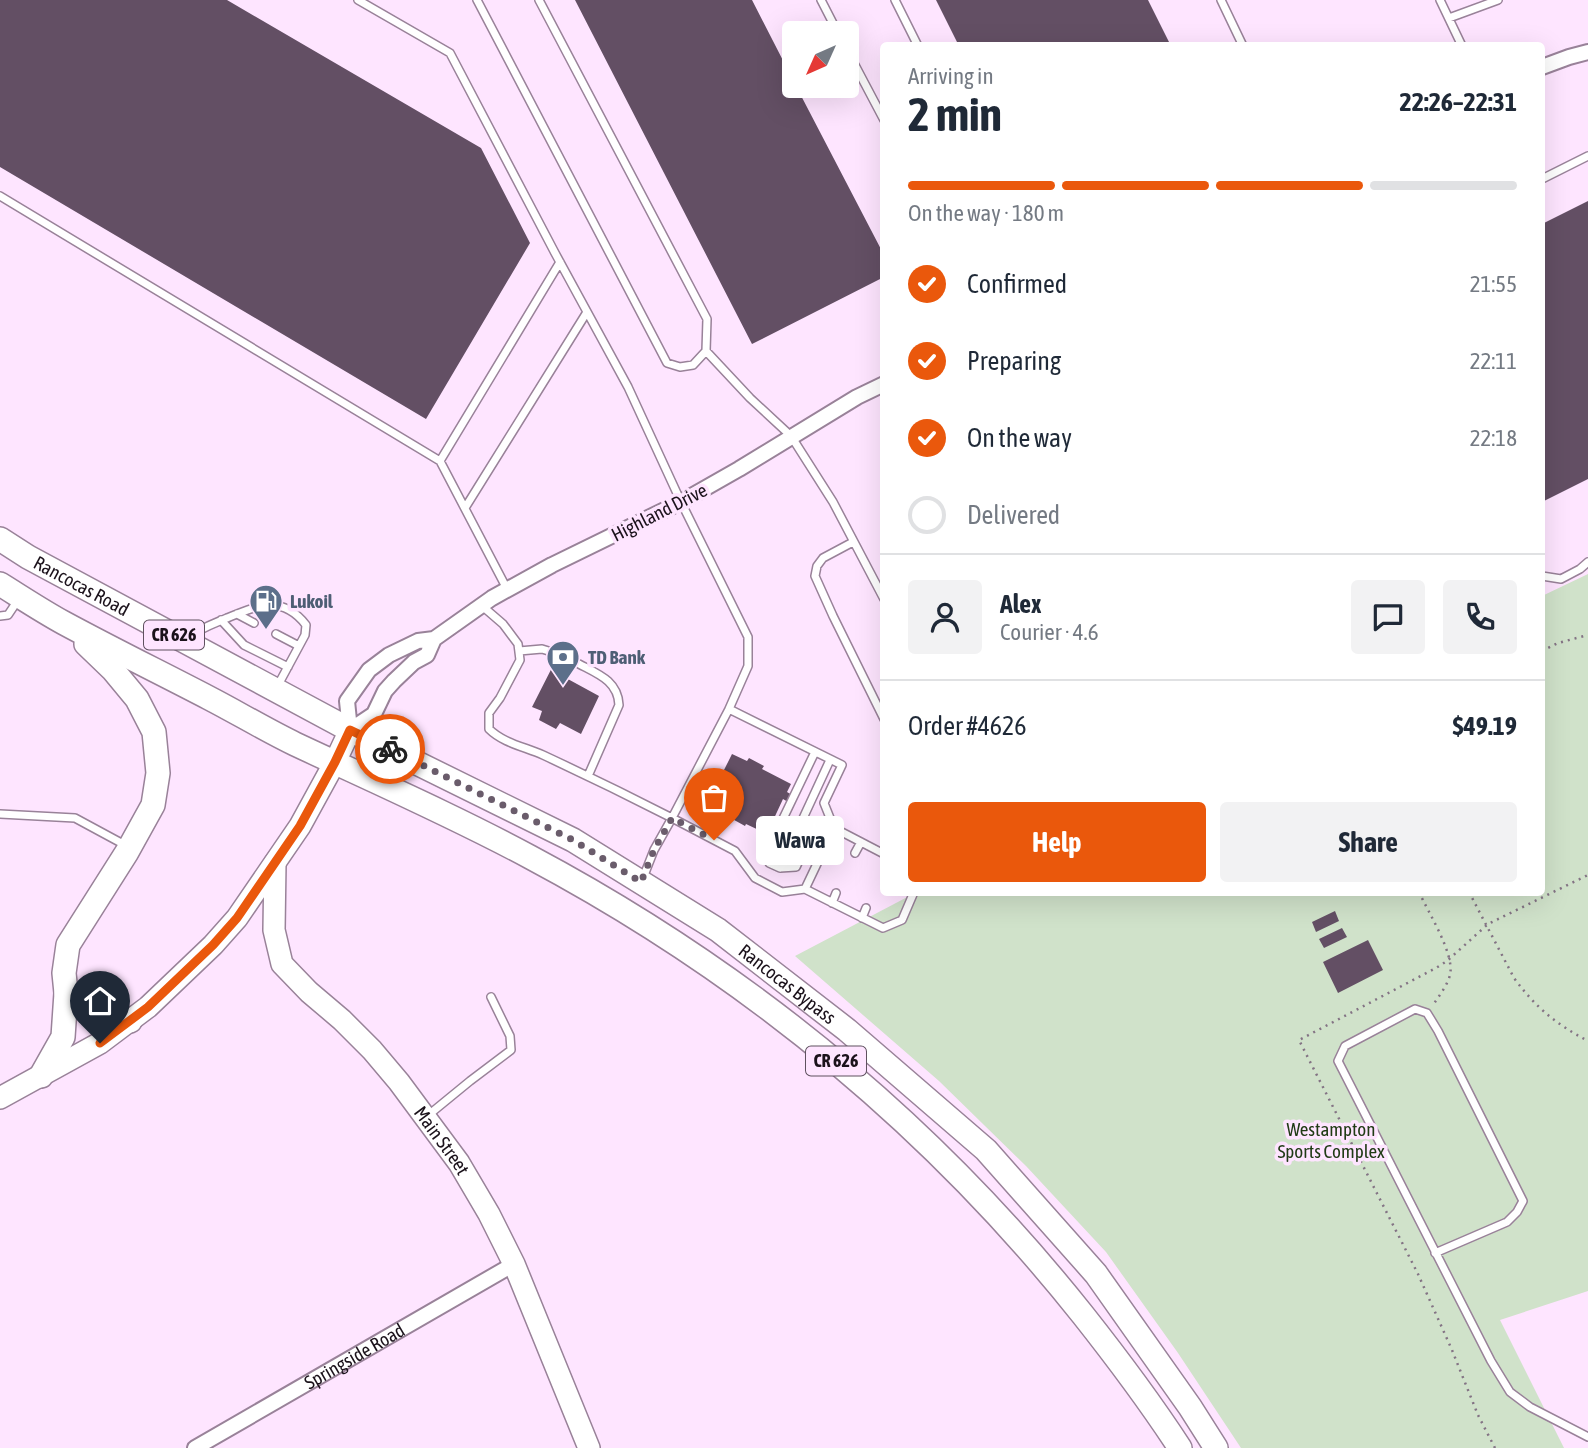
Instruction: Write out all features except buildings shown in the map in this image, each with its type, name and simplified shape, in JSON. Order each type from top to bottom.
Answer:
[{"type":"main road","name":"Rancocas Road","points":[[0,539],[28,557],[350,730]]},
{"type":"main road","name":"Rancocas Road","points":[[0,584],[60,621],[291,742],[335,762]]},
{"type":"main road","points":[[40,1076],[63,1037],[66,993],[64,973],[68,945],[153,805],[158,773],[155,732],[137,699],[113,670],[60,621]]},
{"type":"main road","name":"Rancocas Bypass","points":[[350,730],[573,840],[718,930],[847,1030],[986,1150],[1096,1274],[1216,1448]]},
{"type":"main road","name":"Rancocas Bypass","points":[[335,762],[530,856],[620,907],[709,964],[795,1027],[909,1126],[998,1215],[1107,1346],[1180,1448]]},
{"type":"main road","points":[[66,993],[109,1017],[130,1021]]},
{"type":"street","points":[[1545,66],[1588,52]]},
{"type":"street","name":"Highland Drive","points":[[434,639],[427,655],[414,662],[385,691],[374,714],[350,730],[347,701],[369,670],[389,655],[418,641],[434,639],[481,605],[552,565],[681,502],[880,386]]},
{"type":"street","points":[[0,1098],[100,1043],[148,1007],[213,945],[237,918],[300,826],[350,730]]},
{"type":"street","name":"Main Street","points":[[275,863],[274,930],[282,964],[372,1050],[399,1082],[465,1173],[514,1264],[589,1448]]},
{"type":"street","name":"Springside Road","points":[[195,1448],[514,1264]]},
{"type":"lane","points":[[358,0],[450,53],[628,387],[748,637],[748,666],[729,709],[654,850],[641,882]]},
{"type":"lane","points":[[477,0],[667,363],[680,367],[693,365],[706,351],[708,319],[539,0]]},
{"type":"lane","points":[[821,0],[832,21]]},
{"type":"lane","points":[[895,0],[916,42]]},
{"type":"lane","points":[[1221,0],[1241,42]]},
{"type":"lane","points":[[1440,0],[1460,42]]},
{"type":"lane","points":[[1449,18],[1498,0]]},
{"type":"lane","points":[[859,73],[880,112]]},
{"type":"lane","points":[[1545,178],[1588,156]]},
{"type":"lane","points":[[0,196],[440,460],[508,590]]},
{"type":"lane","points":[[440,460],[560,262]]},
{"type":"lane","points":[[465,508],[587,312]]},
{"type":"lane","points":[[706,351],[750,398],[791,436],[833,502],[880,592]]},
{"type":"lane","points":[[853,542],[823,558],[817,566],[815,576],[880,711]]},
{"type":"lane","points":[[1545,576],[1561,579],[1588,562]]},
{"type":"lane","points":[[0,616],[8,615],[21,597]]},
{"type":"lane","points":[[481,605],[503,624],[518,643],[520,660],[489,713],[489,729],[497,737],[587,776],[735,851],[755,878],[782,892],[805,889],[883,928],[902,920],[912,896]]},
{"type":"lane","points":[[185,641],[198,630],[259,606],[278,606],[299,616],[306,625],[305,635],[276,690]]},
{"type":"lane","points":[[237,614],[254,623]]},
{"type":"lane","points":[[221,620],[244,645],[288,667]]},
{"type":"lane","points":[[276,634],[299,646]]},
{"type":"lane","points":[[519,652],[542,649],[555,653]]},
{"type":"lane","points":[[579,664],[610,680],[619,696],[619,705],[587,776]]},
{"type":"lane","points":[[729,709],[842,765],[824,803],[834,828],[880,852]]},
{"type":"lane","points":[[804,817],[812,833],[796,867],[780,868],[769,863],[766,854],[815,752]]},
{"type":"lane","points":[[780,868],[831,760]]},
{"type":"lane","points":[[0,814],[75,818],[129,847]]},
{"type":"lane","points":[[805,889],[834,828]]},
{"type":"lane","points":[[855,853],[861,842]]},
{"type":"lane","points":[[832,903],[836,893]]},
{"type":"lane","points":[[862,918],[866,908]]},
{"type":"lane","points":[[426,1118],[511,1050],[510,1037],[491,997]]},
{"type":"lane","points":[[1435,1253],[1507,1222],[1523,1201],[1438,1031],[1427,1013],[1415,1009],[1345,1046],[1338,1061],[1435,1253],[1491,1361],[1510,1392],[1530,1407],[1588,1437]]},
{"type":"path","points":[[1545,650],[1588,635]]},
{"type":"path","points":[[1495,1448],[1478,1415],[1418,1274],[1299,1040],[1436,968],[1486,926],[1588,875]]},
{"type":"path","points":[[1421,896],[1447,949],[1450,975],[1427,1013]]},
{"type":"path","points":[[1471,896],[1523,990],[1554,1021],[1588,1041]]},
{"type":"green space","name":"Westampton Sports Complex","points":[[1588,574],[1588,1291],[1500,1320],[1564,1448],[1241,1448],[1106,1252],[1026,1166],[939,1081],[795,956],[909,896],[1545,896],[1545,595]]},
{"type":"way so far","points":[[390,749],[573,840],[641,882],[654,850],[672,818],[714,840]]},
{"type":"place","name":"Lukoil","points":[[266,631]]},
{"type":"place","name":"TD Bank","points":[[563,687]]},
{"type":"place","name":"Wawa","points":[[714,840]]},
{"type":"route","points":[[100,1043],[148,1007],[213,945],[237,918],[300,826],[350,730],[390,749]]}]
